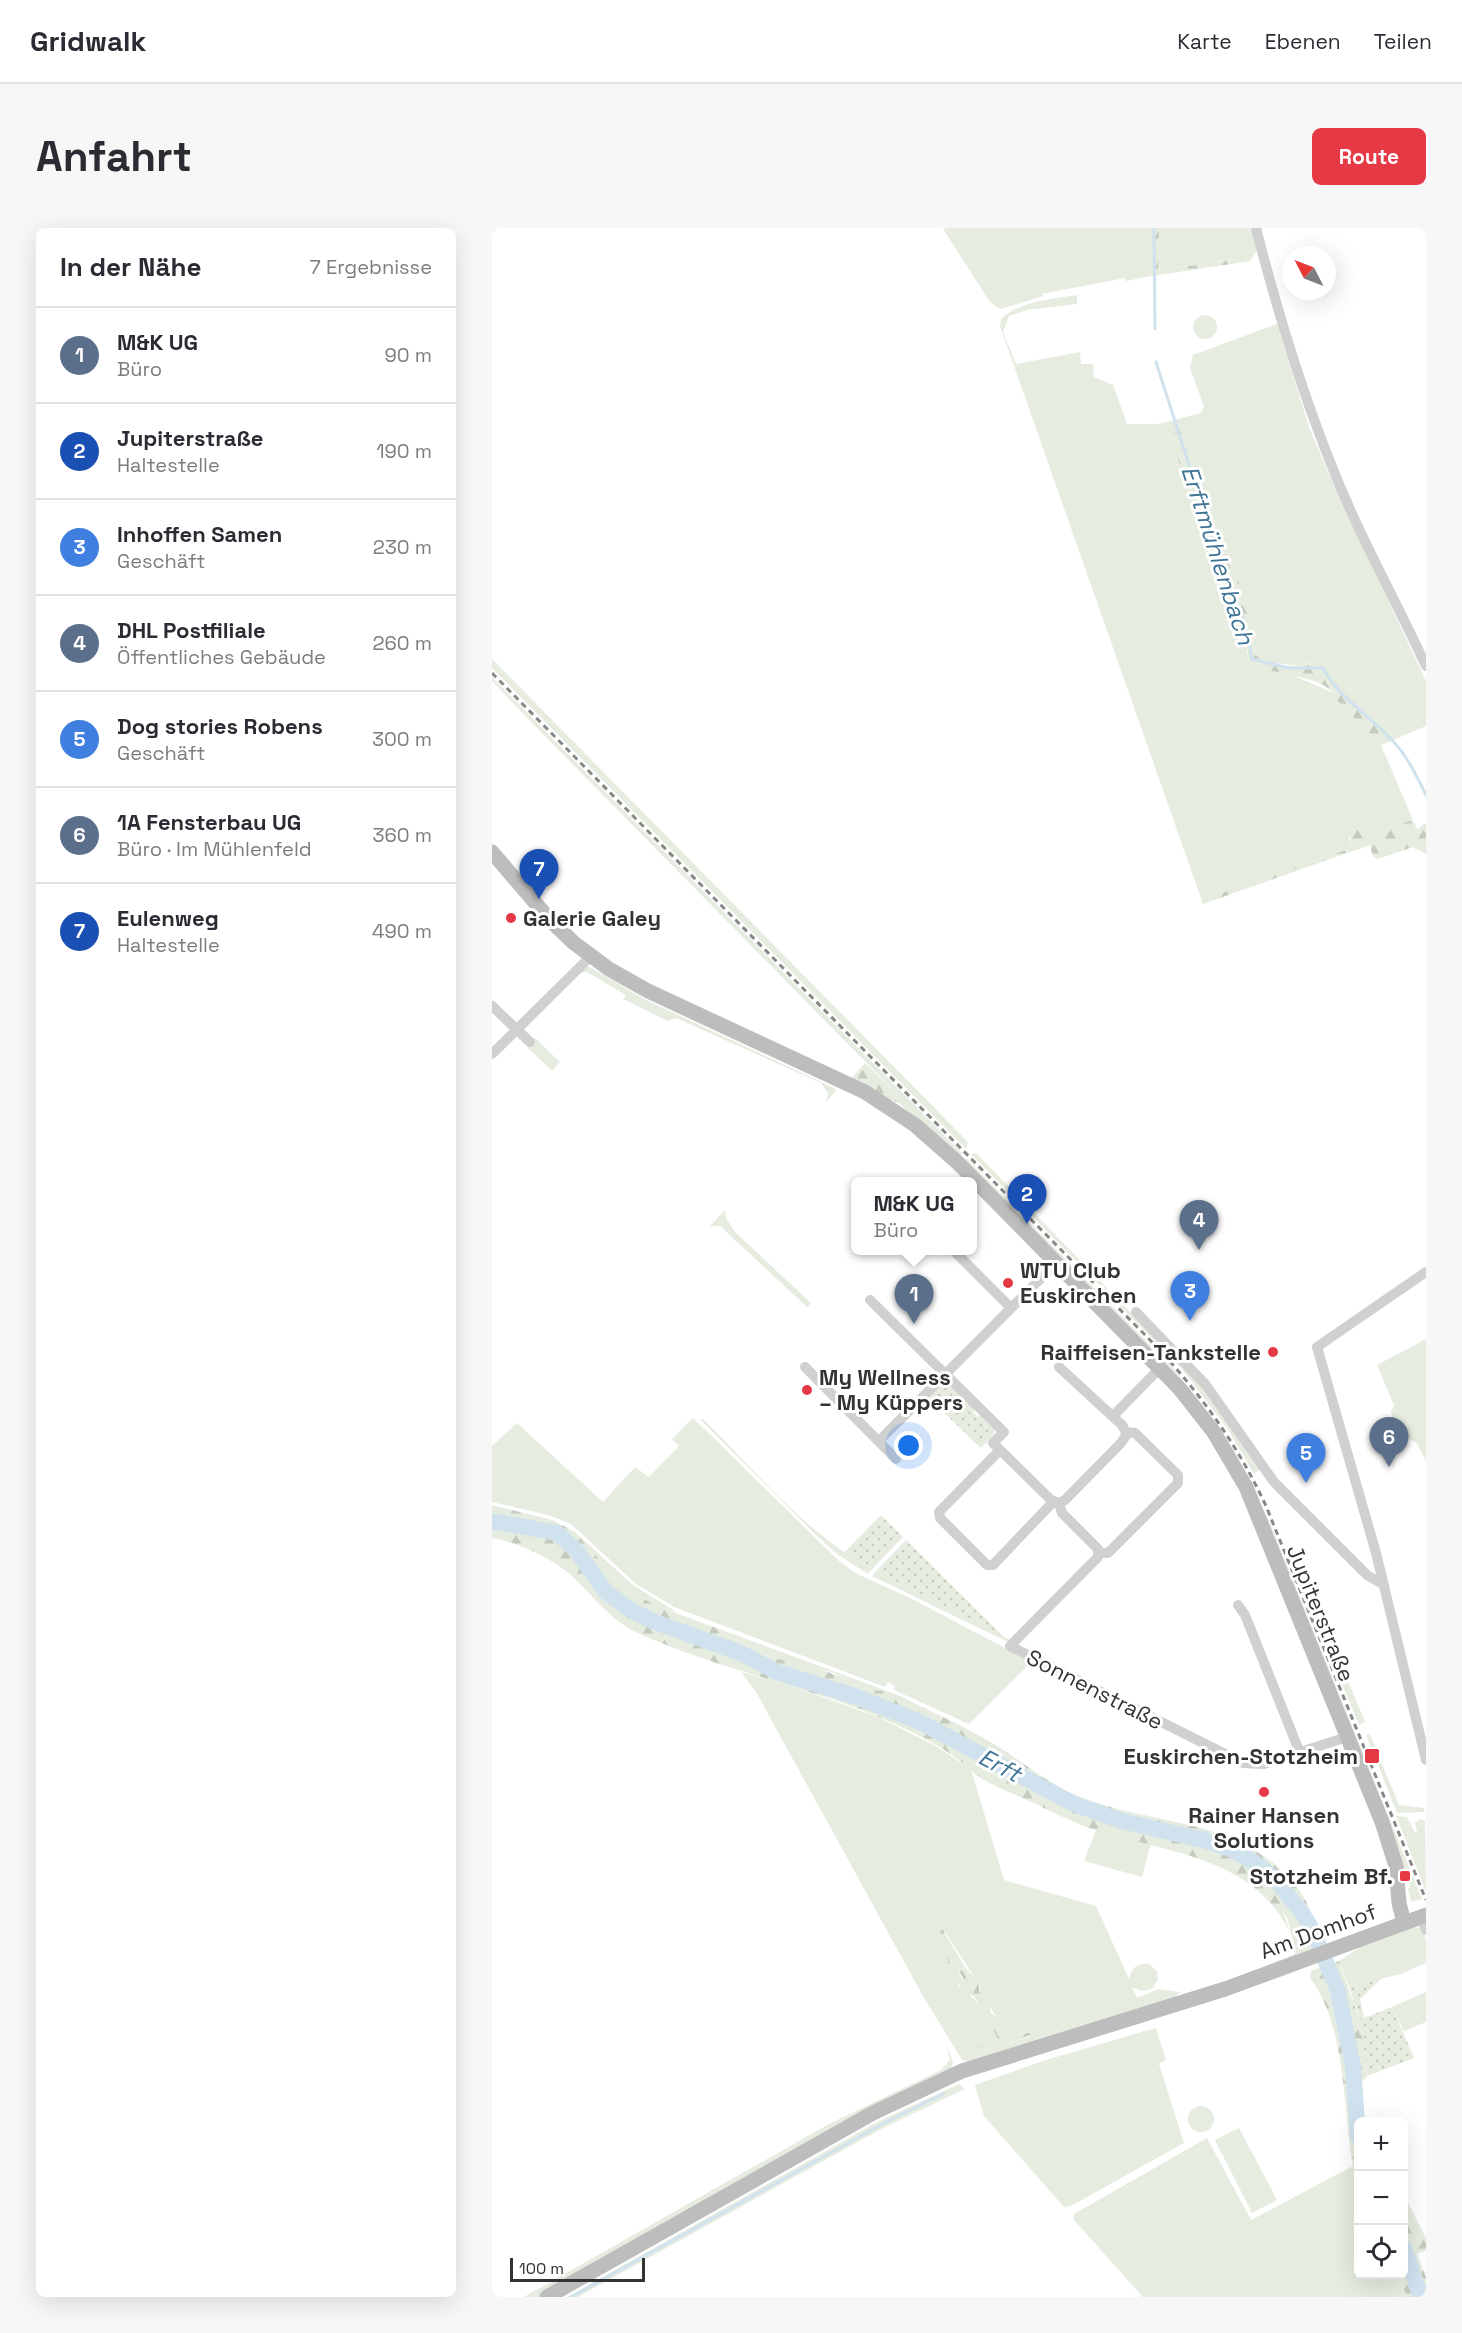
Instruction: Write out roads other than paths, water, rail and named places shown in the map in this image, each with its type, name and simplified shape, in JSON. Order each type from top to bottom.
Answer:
[{"type":"street","points":[[1256,228],[1281,315],[1323,441],[1354,518],[1426,666]]},
{"type":"street","name":"Jupiterstraße","points":[[492,852],[550,920],[591,956],[648,991],[848,1084],[890,1107],[957,1162],[971,1177]]},
{"type":"street","points":[[492,1054],[591,956]]},
{"type":"street","points":[[492,1006],[530,1042]]},
{"type":"street","name":"Jupiterstraße","points":[[977,1183],[1160,1368],[1208,1423],[1241,1477],[1393,1853],[1399,1908],[1404,1923]]},
{"type":"street","points":[[957,1255],[1011,1308]]},
{"type":"street","points":[[879,1441],[1055,1264]]},
{"type":"street","points":[[1426,1272],[1317,1347],[1384,1585],[1426,1760]]},
{"type":"street","points":[[870,1300],[1004,1432],[993,1443],[1056,1503],[1062,1513],[1098,1549],[1098,1553],[1108,1553],[1178,1483],[1178,1475],[1136,1433],[1126,1432],[1113,1416],[1059,1367]]},
{"type":"street","points":[[1136,1312],[1206,1386],[1274,1482],[1367,1575],[1384,1585]]},
{"type":"street","points":[[805,1367],[896,1459]]},
{"type":"street","points":[[1113,1416],[1160,1368]]},
{"type":"street","points":[[1000,1450],[939,1512],[940,1518],[987,1565],[993,1565],[1056,1503],[1065,1500],[1121,1443],[1126,1432]]},
{"type":"street","name":"Sonnenstraße","points":[[1098,1553],[1098,1557],[1010,1646],[1243,1763],[1264,1764],[1347,1737]]},
{"type":"street","points":[[1238,1605],[1245,1615],[1300,1752]]},
{"type":"street","name":"Am Domhof","points":[[547,2297],[813,2146],[916,2091],[962,2071],[1225,1989],[1404,1923],[1424,1921]]},
{"type":"waterway","name":"Erftmühlenbach","points":[[1154,228],[1155,329]]},
{"type":"waterway","name":"Erftmühlenbach","points":[[1156,362],[1224,574],[1245,622],[1252,659],[1289,668],[1323,668],[1345,697],[1397,745],[1426,795]]},
{"type":"waterway","name":"Erft","points":[[492,1521],[557,1533],[576,1550],[606,1592],[632,1611],[655,1622],[743,1654],[777,1672],[854,1696],[920,1722],[1074,1804],[1122,1821],[1207,1841],[1233,1850],[1255,1863],[1275,1879],[1302,1913],[1313,1931],[1338,1991],[1353,2067],[1357,2117]]},
{"type":"waterway","points":[[1195,1838],[1204,1832]]},
{"type":"waterway","points":[[571,2297],[886,2122],[943,2094]]},
{"type":"waterway","name":"Erft","points":[[1408,2260],[1421,2297]]},
{"type":"railway","points":[[492,673],[1150,1340],[1200,1398],[1229,1439],[1266,1506],[1426,1900]]},
{"type":"place","name":"Eulenweg","points":[[539,899]]},
{"type":"place","name":"Galerie Galey","points":[[511,918]]},
{"type":"place","name":"Jupiterstraße","points":[[1027,1224]]},
{"type":"place","name":"DHL Postfiliale","points":[[1199,1250]]},
{"type":"place","name":"WTU Club Euskirchen","points":[[1008,1283]]},
{"type":"place","name":"Inhoffen Samen","points":[[1190,1321]]},
{"type":"place","name":"M&K UG","points":[[914,1324]]},
{"type":"place","name":"Raiffeisen-Tankstelle","points":[[1273,1352]]},
{"type":"place","name":"My Wellness – My Küppers","points":[[807,1390]]},
{"type":"place","name":"1A Fensterbau UG","points":[[1389,1467]]},
{"type":"place","name":"Dog stories Robens","points":[[1306,1483]]},
{"type":"place","name":"Euskirchen-Stotzheim","points":[[1372,1756]]},
{"type":"place","name":"Rainer Hansen Solutions","points":[[1264,1792]]},
{"type":"place","name":"Stotzheim Bf.","points":[[1405,1876]]}]
